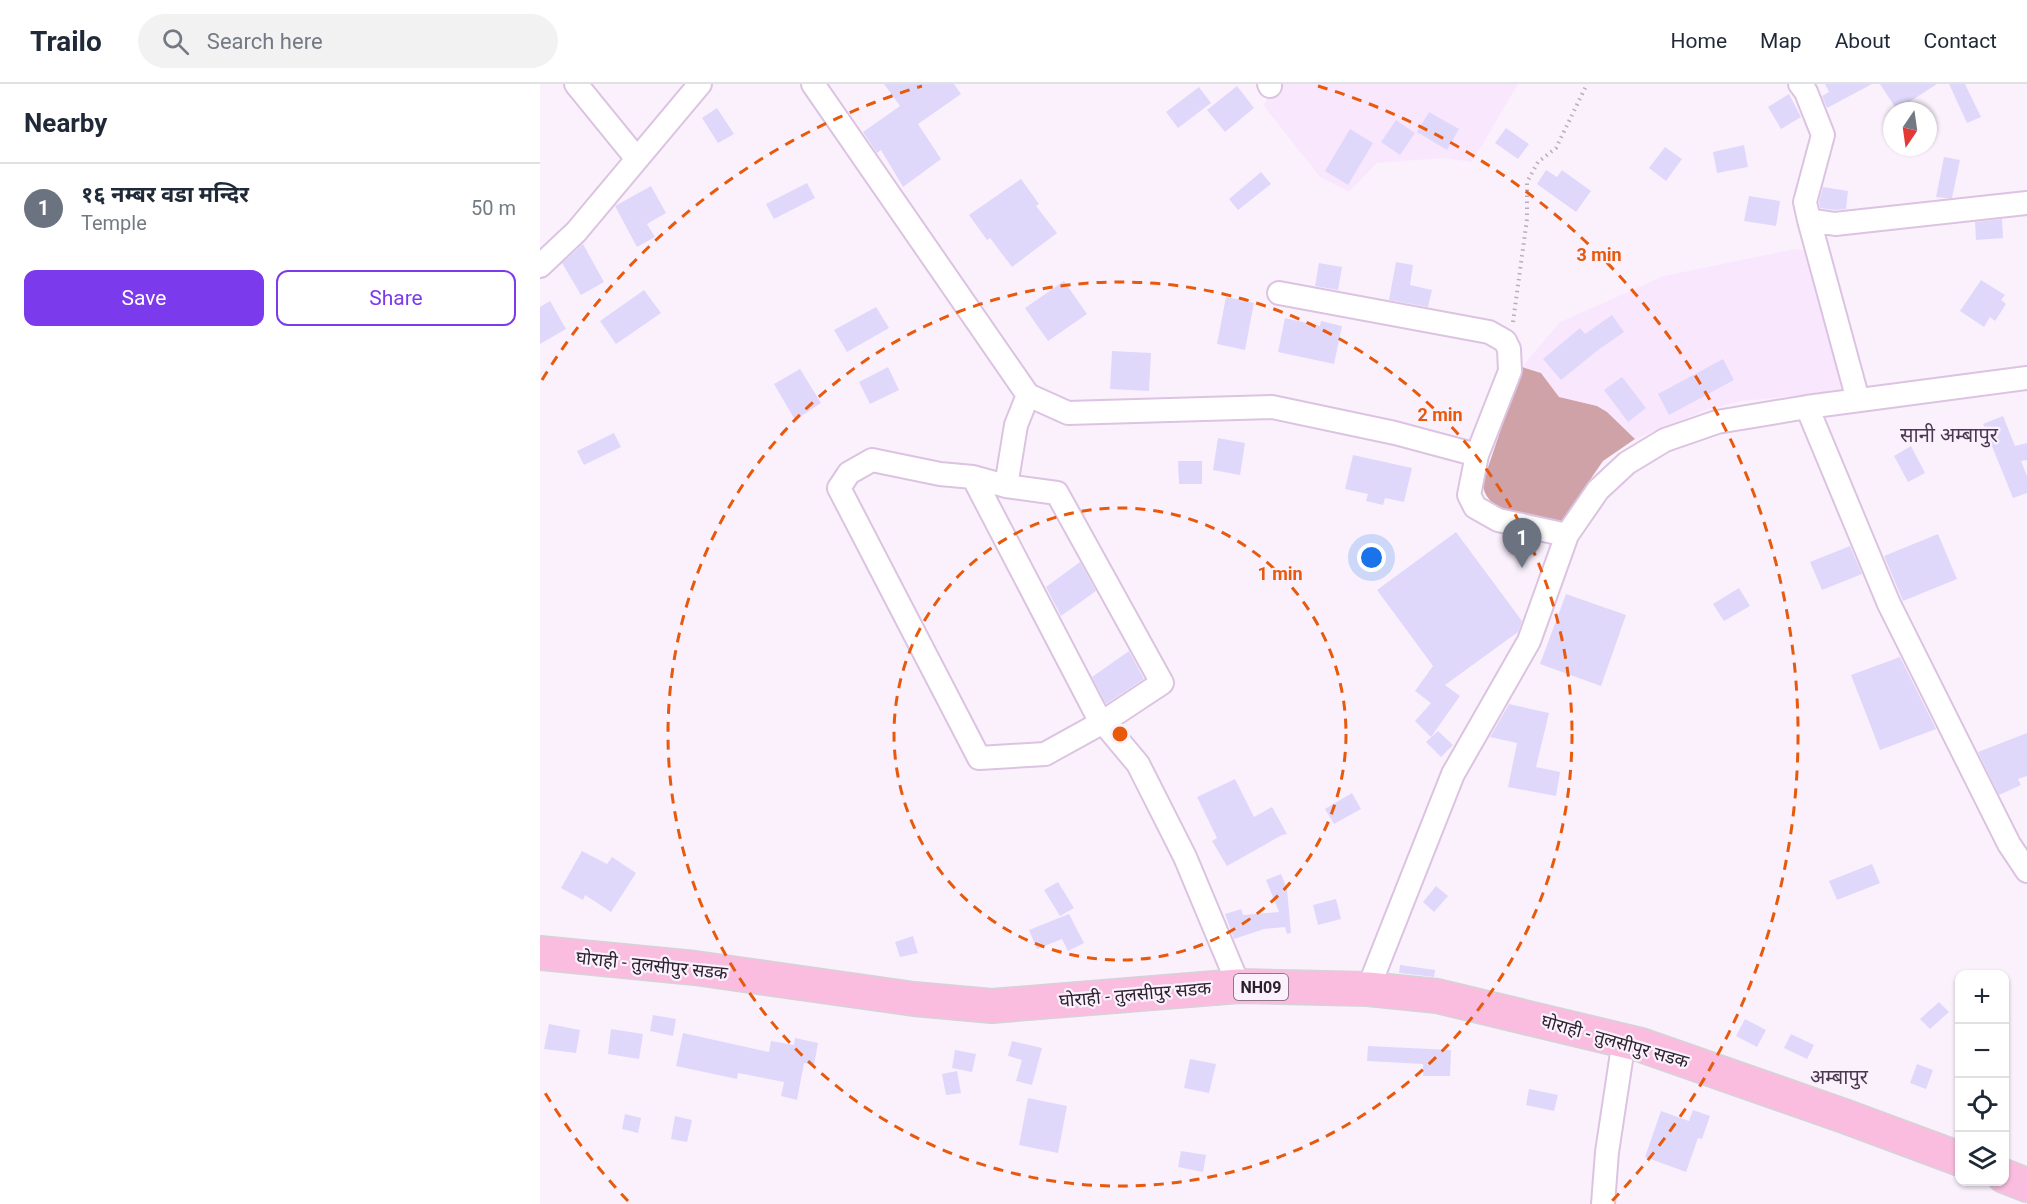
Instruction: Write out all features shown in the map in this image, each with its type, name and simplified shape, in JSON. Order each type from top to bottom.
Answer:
[{"type":"main road","name":"घोराही - तुलसीपुर सडक","points":[[540,953],[695,968],[914,999],[992,1006],[1239,986],[1368,989],[1437,996],[1624,1040],[1834,1112],[1955,1157]]},
{"type":"main road","points":[[2009,1178],[2027,1185]]},
{"type":"street","points":[[576,84],[637,159]]},
{"type":"street","points":[[540,266],[576,232],[700,84]]},
{"type":"street","points":[[813,84],[1028,395],[1068,413],[1272,407],[1395,433],[1477,455]]},
{"type":"street","points":[[1800,84],[1806,92],[1823,135],[1805,202],[1858,400]]},
{"type":"street","points":[[1809,220],[1835,225],[2027,203]]},
{"type":"street","points":[[1279,293],[1489,333],[1505,341],[1509,349],[1510,371],[1477,455],[1468,495],[1475,507],[1498,520],[1567,535]]},
{"type":"street","points":[[1368,989],[1453,774],[1529,641],[1567,535],[1598,490],[1627,464],[1665,440],[1717,422],[1807,406],[2027,378]]},
{"type":"street","points":[[1006,486],[1016,424],[1028,395]]},
{"type":"street","points":[[1807,406],[1889,604],[2009,844],[2027,871]]},
{"type":"street","points":[[872,460],[940,474],[973,477],[1006,486],[1057,493],[1162,683],[1103,722],[1044,754],[979,758],[839,488],[849,473],[872,460]]},
{"type":"street","points":[[973,477],[1097,715],[1138,765],[1185,857],[1239,986]]},
{"type":"street","points":[[1603,1204],[1607,1152],[1624,1040]]},
{"type":"path","points":[[1509,349],[1527,219],[1527,182],[1538,162],[1556,148],[1587,84]]},
{"type":"shaded area","points":[[1276,84],[1518,84],[1472,162],[1443,158],[1377,163],[1349,192],[1320,177],[1263,105],[1277,87]]},
{"type":"shaded area","points":[[1795,249],[1809,254],[1842,392],[1742,401],[1709,409],[1635,439],[1607,412],[1597,406],[1559,397],[1541,373],[1522,367],[1560,322],[1664,276]]},
{"type":"shaded area","points":[[1522,367],[1541,373],[1559,397],[1597,406],[1607,412],[1635,439],[1603,461],[1559,525],[1524,517],[1500,508],[1485,493],[1483,482]]},
{"type":"building","points":[[884,84],[954,84],[961,94],[918,124],[941,159],[903,187],[881,150],[877,153],[863,132],[900,106]]},
{"type":"building","points":[[1825,84],[1872,84],[1827,108],[1822,96],[1829,92]]},
{"type":"building","points":[[1880,84],[1937,84],[1909,102],[1892,102]]},
{"type":"building","points":[[1949,84],[1965,84],[1981,117],[1967,123]]},
{"type":"building","points":[[1237,86],[1254,108],[1225,132],[1207,110]]},
{"type":"building","points":[[1199,87],[1211,103],[1178,128],[1166,112]]},
{"type":"building","points":[[1789,94],[1801,117],[1781,129],[1768,107]]},
{"type":"building","points":[[717,108],[734,134],[718,143],[702,118]]},
{"type":"building","points":[[1429,112],[1459,129],[1447,150],[1417,132]]},
{"type":"building","points":[[1396,120],[1415,133],[1400,155],[1381,142]]},
{"type":"building","points":[[1506,128],[1529,144],[1518,159],[1495,143]]},
{"type":"building","points":[[1350,129],[1373,143],[1348,185],[1325,171]]},
{"type":"building","points":[[1744,145],[1748,167],[1717,173],[1713,152]]},
{"type":"building","points":[[1665,147],[1682,159],[1666,181],[1649,168]]},
{"type":"building","points":[[1944,157],[1960,160],[1952,198],[1936,197]]},
{"type":"building","points":[[1546,170],[1557,177],[1562,170],[1591,191],[1576,212],[1537,184]]},
{"type":"building","points":[[1261,172],[1271,184],[1238,210],[1229,199]]},
{"type":"building","points":[[1021,179],[1039,204],[1036,206],[1057,233],[1012,267],[990,238],[987,240],[969,215]]},
{"type":"building","points":[[807,183],[815,198],[774,219],[766,204]]},
{"type":"building","points":[[651,186],[666,213],[647,224],[655,237],[637,247],[615,206]]},
{"type":"building","points":[[1823,187],[1848,191],[1846,209],[1820,208],[1819,202]]},
{"type":"building","points":[[1749,196],[1780,201],[1776,226],[1744,221]]},
{"type":"building","points":[[2002,219],[2003,238],[1976,240],[1975,222]]},
{"type":"building","points":[[583,244],[604,282],[581,295],[562,263]]},
{"type":"building","points":[[1396,262],[1413,265],[1410,285],[1432,290],[1428,307],[1389,300]]},
{"type":"building","points":[[1319,263],[1342,267],[1338,290],[1315,286]]},
{"type":"building","points":[[1981,280],[2005,295],[2001,300],[2006,304],[1995,321],[1990,317],[1984,327],[1960,311]]},
{"type":"building","points":[[1064,281],[1087,314],[1048,341],[1025,308]]},
{"type":"building","points":[[644,290],[661,313],[616,344],[600,321]]},
{"type":"building","points":[[1226,297],[1254,303],[1245,350],[1217,344]]},
{"type":"building","points":[[550,301],[566,329],[540,344],[540,307]]},
{"type":"building","points":[[876,307],[889,328],[847,352],[834,330]]},
{"type":"building","points":[[1612,315],[1624,332],[1561,380],[1543,359],[1580,328],[1585,334]]},
{"type":"building","points":[[1285,318],[1320,326],[1321,321],[1342,326],[1334,364],[1278,352]]},
{"type":"building","points":[[1112,351],[1151,353],[1149,391],[1110,389]]},
{"type":"building","points":[[1723,359],[1734,380],[1669,415],[1658,394]]},
{"type":"building","points":[[888,367],[899,390],[870,404],[859,382]]},
{"type":"building","points":[[800,369],[821,403],[795,420],[774,384]]},
{"type":"building","points":[[1622,377],[1646,408],[1628,422],[1604,390]]},
{"type":"building","points":[[2003,416],[2015,446],[2027,443],[2027,460],[2021,461],[2027,476],[2027,493],[2013,498],[1983,424]]},
{"type":"building","points":[[614,433],[621,447],[584,465],[577,451]]},
{"type":"building","points":[[1218,438],[1245,443],[1240,475],[1213,470]]},
{"type":"building","points":[[1911,446],[1925,473],[1908,482],[1894,456]]},
{"type":"building","points":[[1353,455],[1412,468],[1404,502],[1385,498],[1383,505],[1366,501],[1368,494],[1345,489]]},
{"type":"building","points":[[1178,461],[1202,461],[1202,484],[1179,484]]},
{"type":"building","points":[[1456,532],[1522,621],[1518,632],[1445,685],[1460,696],[1431,737],[1415,721],[1431,703],[1415,691],[1433,666],[1377,590]]},
{"type":"building","points":[[1938,534],[1957,579],[1903,601],[1884,556]]},
{"type":"building","points":[[1850,546],[1862,574],[1822,590],[1810,562]]},
{"type":"building","points":[[1080,562],[1096,591],[1061,616],[1046,587]]},
{"type":"building","points":[[1739,588],[1750,606],[1724,621],[1713,604]]},
{"type":"building","points":[[1566,594],[1626,615],[1601,686],[1540,664]]},
{"type":"building","points":[[1129,651],[1144,679],[1106,704],[1092,677]]},
{"type":"building","points":[[1900,657],[1936,729],[1880,750],[1851,675]]},
{"type":"building","points":[[1509,704],[1549,713],[1536,767],[1560,772],[1556,796],[1508,787],[1517,743],[1490,737]]},
{"type":"building","points":[[1438,731],[1453,745],[1441,757],[1426,742]]},
{"type":"building","points":[[2027,733],[2027,776],[2018,779],[2021,785],[1999,795],[1978,752]]},
{"type":"building","points":[[1235,779],[1254,817],[1272,807],[1287,834],[1227,866],[1212,841],[1217,838],[1197,797]]},
{"type":"building","points":[[1352,793],[1361,809],[1334,824],[1325,809]]},
{"type":"building","points":[[582,851],[607,864],[612,857],[636,873],[611,912],[585,895],[583,900],[561,888]]},
{"type":"building","points":[[1872,864],[1880,883],[1837,900],[1829,881]]},
{"type":"building","points":[[1281,874],[1287,889],[1291,933],[1287,934],[1285,927],[1264,929],[1234,939],[1225,914],[1241,909],[1243,915],[1279,912],[1266,880]]},
{"type":"building","points":[[1058,882],[1074,908],[1060,916],[1044,890]]},
{"type":"building","points":[[1436,886],[1448,896],[1434,912],[1423,902]]},
{"type":"building","points":[[1336,899],[1341,919],[1318,925],[1313,905]]},
{"type":"building","points":[[1069,914],[1084,943],[1068,951],[1062,939],[1037,949],[1029,930]]},
{"type":"building","points":[[913,936],[918,953],[900,957],[895,942]]},
{"type":"building","points":[[1400,965],[1435,970],[1434,977],[1399,973]]},
{"type":"building","points":[[1939,1002],[1949,1012],[1930,1029],[1920,1019]]},
{"type":"building","points":[[653,1015],[676,1019],[673,1036],[650,1031]]},
{"type":"building","points":[[1745,1019],[1766,1030],[1757,1047],[1736,1036]]},
{"type":"building","points":[[549,1024],[580,1030],[576,1053],[544,1049]]},
{"type":"building","points":[[611,1029],[643,1034],[639,1059],[608,1054]]},
{"type":"building","points":[[683,1033],[769,1052],[771,1041],[794,1045],[795,1038],[818,1043],[814,1065],[804,1063],[797,1100],[781,1096],[784,1082],[738,1073],[737,1079],[676,1066]]},
{"type":"building","points":[[1791,1034],[1814,1045],[1807,1059],[1784,1048]]},
{"type":"building","points":[[1012,1041],[1042,1048],[1032,1085],[1016,1081],[1022,1060],[1008,1056]]},
{"type":"building","points":[[1368,1046],[1451,1050],[1450,1076],[1423,1076],[1423,1064],[1367,1061]]},
{"type":"building","points":[[955,1050],[976,1054],[972,1072],[952,1068]]},
{"type":"building","points":[[1190,1059],[1216,1064],[1209,1093],[1184,1088]]},
{"type":"building","points":[[1917,1064],[1933,1070],[1926,1089],[1910,1083]]},
{"type":"building","points":[[957,1071],[961,1093],[946,1095],[942,1074]]},
{"type":"building","points":[[1529,1089],[1558,1095],[1554,1111],[1526,1105]]},
{"type":"building","points":[[1028,1098],[1067,1106],[1058,1153],[1019,1145]]},
{"type":"building","points":[[1693,1110],[1710,1116],[1702,1139],[1698,1138],[1686,1172],[1645,1157],[1661,1111],[1689,1121]]},
{"type":"building","points":[[625,1114],[641,1118],[638,1133],[622,1129]]},
{"type":"building","points":[[675,1116],[692,1120],[687,1142],[671,1139]]},
{"type":"building","points":[[1181,1151],[1206,1155],[1203,1172],[1178,1167]]},
{"type":"place","name":"१६ नम्बर वडा मन्दिर","points":[[1522,568]]},
{"type":"district","name":"सानी अम्बापुर","points":[[1949,435]]},
{"type":"district","name":"अम्बापुर","points":[[1839,1077]]}]
